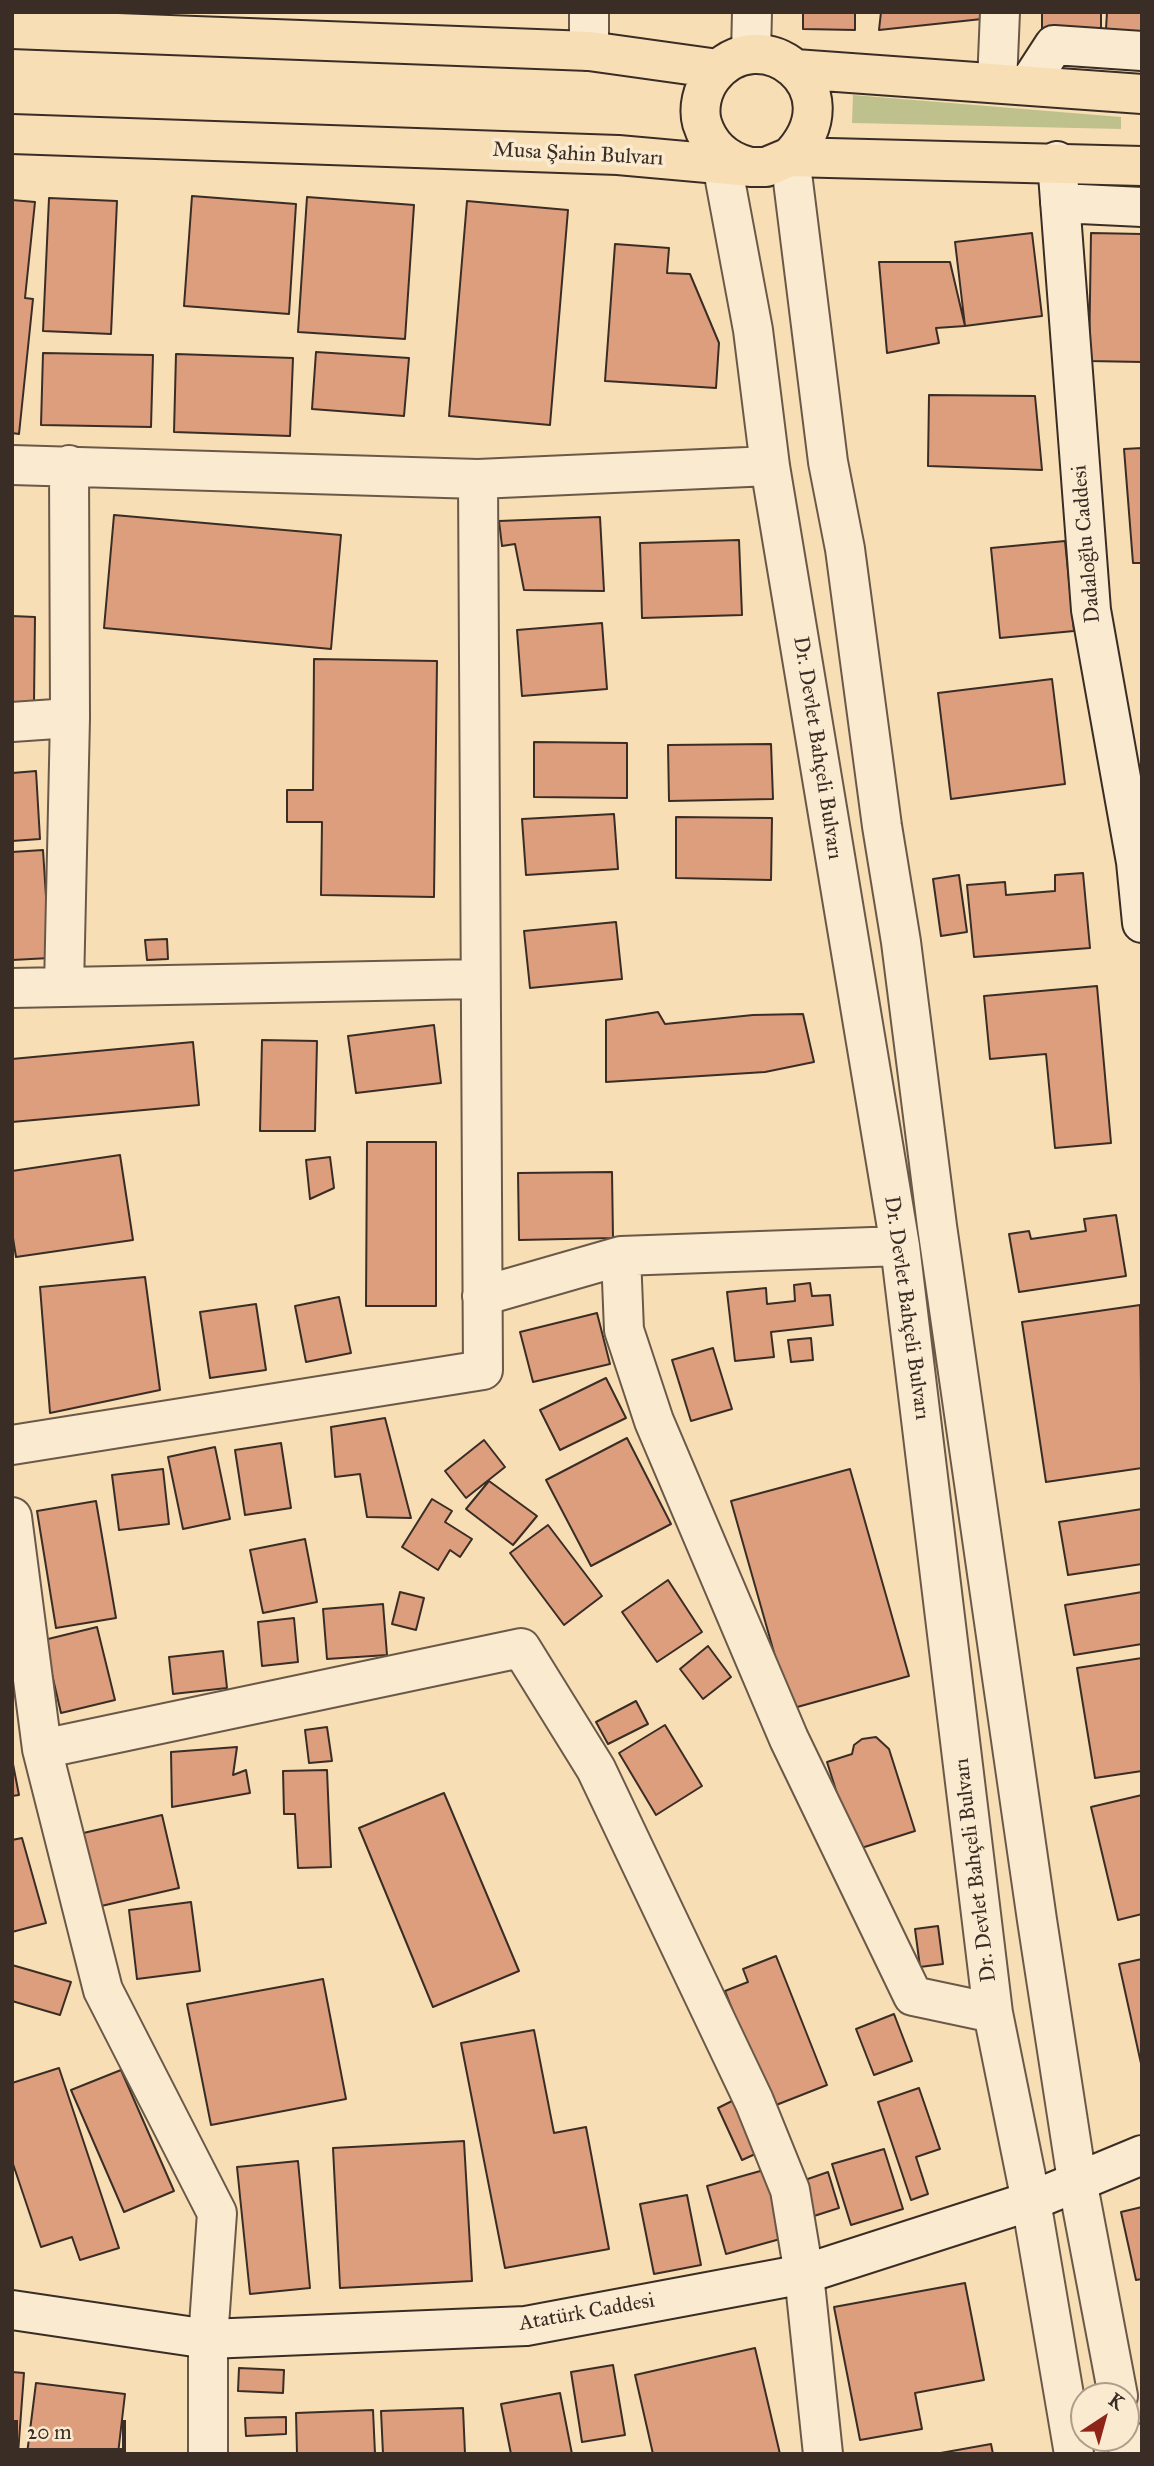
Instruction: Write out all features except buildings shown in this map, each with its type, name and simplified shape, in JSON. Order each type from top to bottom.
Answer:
[{"type":"main road","points":[[12,29],[242,26],[734,62],[769,55],[795,69],[1142,94]]},
{"type":"main road","points":[[734,62],[707,84],[701,102],[701,120],[707,137],[719,152],[737,165]]},
{"type":"main road","points":[[790,157],[803,144],[811,127],[814,108],[810,90],[795,69]]},
{"type":"main road","name":"Musa Şahin Bulvarı","points":[[12,134],[618,155],[766,167],[790,157],[1142,166]]},
{"type":"street","points":[[589,12],[589,51]]},
{"type":"street","points":[[734,62],[752,12]]},
{"type":"street","points":[[1000,12],[1012,84]]},
{"type":"street","points":[[1012,84],[1054,45],[1142,51]]},
{"type":"street","name":"Dr. Devlet Bahçeli Bulvarı","points":[[790,157],[828,462],[845,550],[882,827],[901,942],[940,1253],[1077,2180],[1115,2382]]},
{"type":"street","name":"Dadaloğlu Caddesi","points":[[1057,162],[1091,610],[1139,862],[1142,923]]},
{"type":"street","name":"Dr. Devlet Bahçeli Bulvarı","points":[[737,165],[753,330],[771,466],[900,1245],[993,2013],[1031,2202],[1074,2454]]},
{"type":"street","points":[[1060,203],[1142,207]]},
{"type":"street","points":[[12,465],[478,479],[771,466]]},
{"type":"street","points":[[64,987],[70,718],[69,466]]},
{"type":"street","points":[[12,1445],[483,1370],[478,979],[478,479]]},
{"type":"street","points":[[12,722],[70,718]]},
{"type":"street","points":[[12,988],[478,979]]},
{"type":"street","points":[[482,1296],[621,1256],[900,1245]]},
{"type":"street","points":[[621,1256],[624,1330],[654,1421],[789,1739],[854,1878],[913,1996],[993,2013]]},
{"type":"street","points":[[12,1517],[42,1749],[103,1990],[217,2213],[208,2339],[208,2454]]},
{"type":"street","points":[[42,1749],[521,1648],[596,1769],[754,2101],[790,2190],[804,2274],[823,2454]]},
{"type":"street","name":"Atatürk Caddesi","points":[[12,2310],[208,2339],[526,2326],[804,2274],[1031,2202],[1077,2180],[1142,2155]]},
{"type":"green space","points":[[853,95],[1121,117],[1121,129],[852,123]]}]
